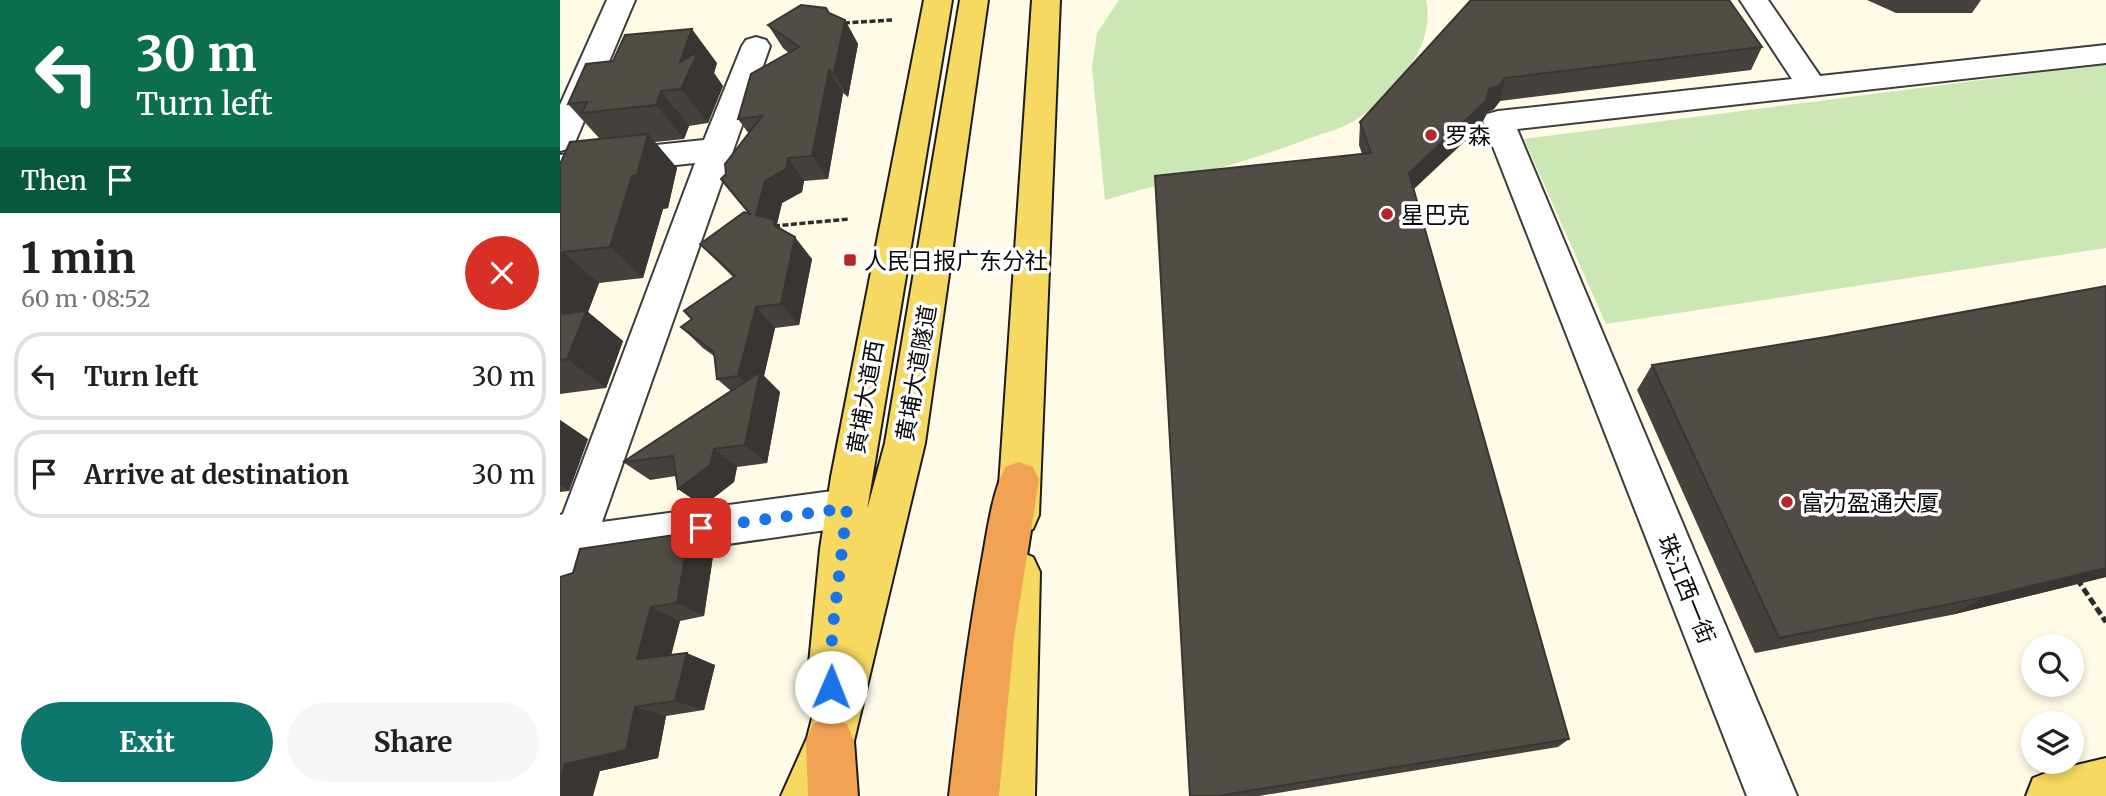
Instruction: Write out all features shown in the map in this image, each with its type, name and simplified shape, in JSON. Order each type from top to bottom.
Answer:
[{"type":"highway","points":[[974,796],[991,625],[1000,567],[1019,481]]},
{"type":"highway","points":[[830,741],[833,796]]},
{"type":"main road","name":"黄埔大道西","points":[[819,796],[830,741],[832,634],[847,508],[938,0]]},
{"type":"main road","name":"黄埔大道隧道","points":[[830,741],[905,443],[974,0]]},
{"type":"main road","points":[[1018,786],[1019,481],[1046,3]]},
{"type":"main road","points":[[806,796],[830,741]]},
{"type":"main road","points":[[2051,796],[2106,783]]},
{"type":"street","points":[[560,140],[568,103],[621,0]]},
{"type":"street","points":[[1754,0],[1813,88],[2106,54]]},
{"type":"street","points":[[755,46],[567,548],[847,508]]},
{"type":"street","name":"珠江西一街","points":[[1772,796],[1499,121],[1813,88]]},
{"type":"street","points":[[560,166],[716,150]]},
{"type":"path","points":[[842,23],[892,20]]},
{"type":"path","points":[[767,227],[849,219]]},
{"type":"path","points":[[2076,578],[2106,622]]},
{"type":"green space","points":[[1119,0],[1426,0],[1428,18],[1418,53],[1408,69],[1383,99],[1354,121],[1260,156],[1105,200],[1092,67],[1097,33]]},
{"type":"green space","points":[[2106,64],[2106,248],[1606,324],[1524,139]]},
{"type":"building","points":[[1471,0],[1729,0],[1762,47],[1505,78],[1499,86],[1489,89],[1486,101],[1409,173],[1569,739],[1217,796],[1190,796],[1155,176],[1371,153],[1360,122]]},
{"type":"building","points":[[801,5],[826,8],[829,13],[845,20],[834,73],[829,70],[812,156],[788,158],[786,169],[765,181],[756,215],[773,219],[775,226],[795,237],[781,304],[756,307],[738,376],[717,379],[714,352],[681,327],[692,319],[684,311],[735,276],[700,244],[744,212],[750,214],[721,179],[726,174],[725,164],[762,116],[738,119],[751,74],[799,47],[768,25]]},
{"type":"building","points":[[692,29],[680,62],[698,52],[681,89],[661,91],[656,105],[582,113],[587,102],[568,104],[586,64],[613,61],[625,35]]},
{"type":"building","points":[[648,134],[637,175],[632,176],[610,247],[563,252],[560,258],[560,164],[570,142]]},
{"type":"building","points":[[2106,286],[2106,568],[1985,597],[1779,638],[1652,365],[1826,337]]},
{"type":"building","points":[[586,311],[567,359],[560,360],[560,314]]},
{"type":"building","points":[[760,372],[745,445],[714,449],[710,465],[678,489],[673,456],[623,462]]},
{"type":"building","points":[[681,534],[688,541],[677,603],[651,607],[637,659],[687,653],[675,701],[635,707],[626,750],[565,764],[560,782],[560,577],[573,573],[580,549]]},
{"type":"place","name":"罗森","points":[[1431,135]]},
{"type":"place","name":"星巴克","points":[[1387,214]]},
{"type":"place","name":"人民日报广东分社","points":[[850,260]]},
{"type":"place","name":"富力盈通大厦","points":[[1787,502]]},
{"type":"route","points":[[701,528],[847,508],[832,634],[831,687]]}]
